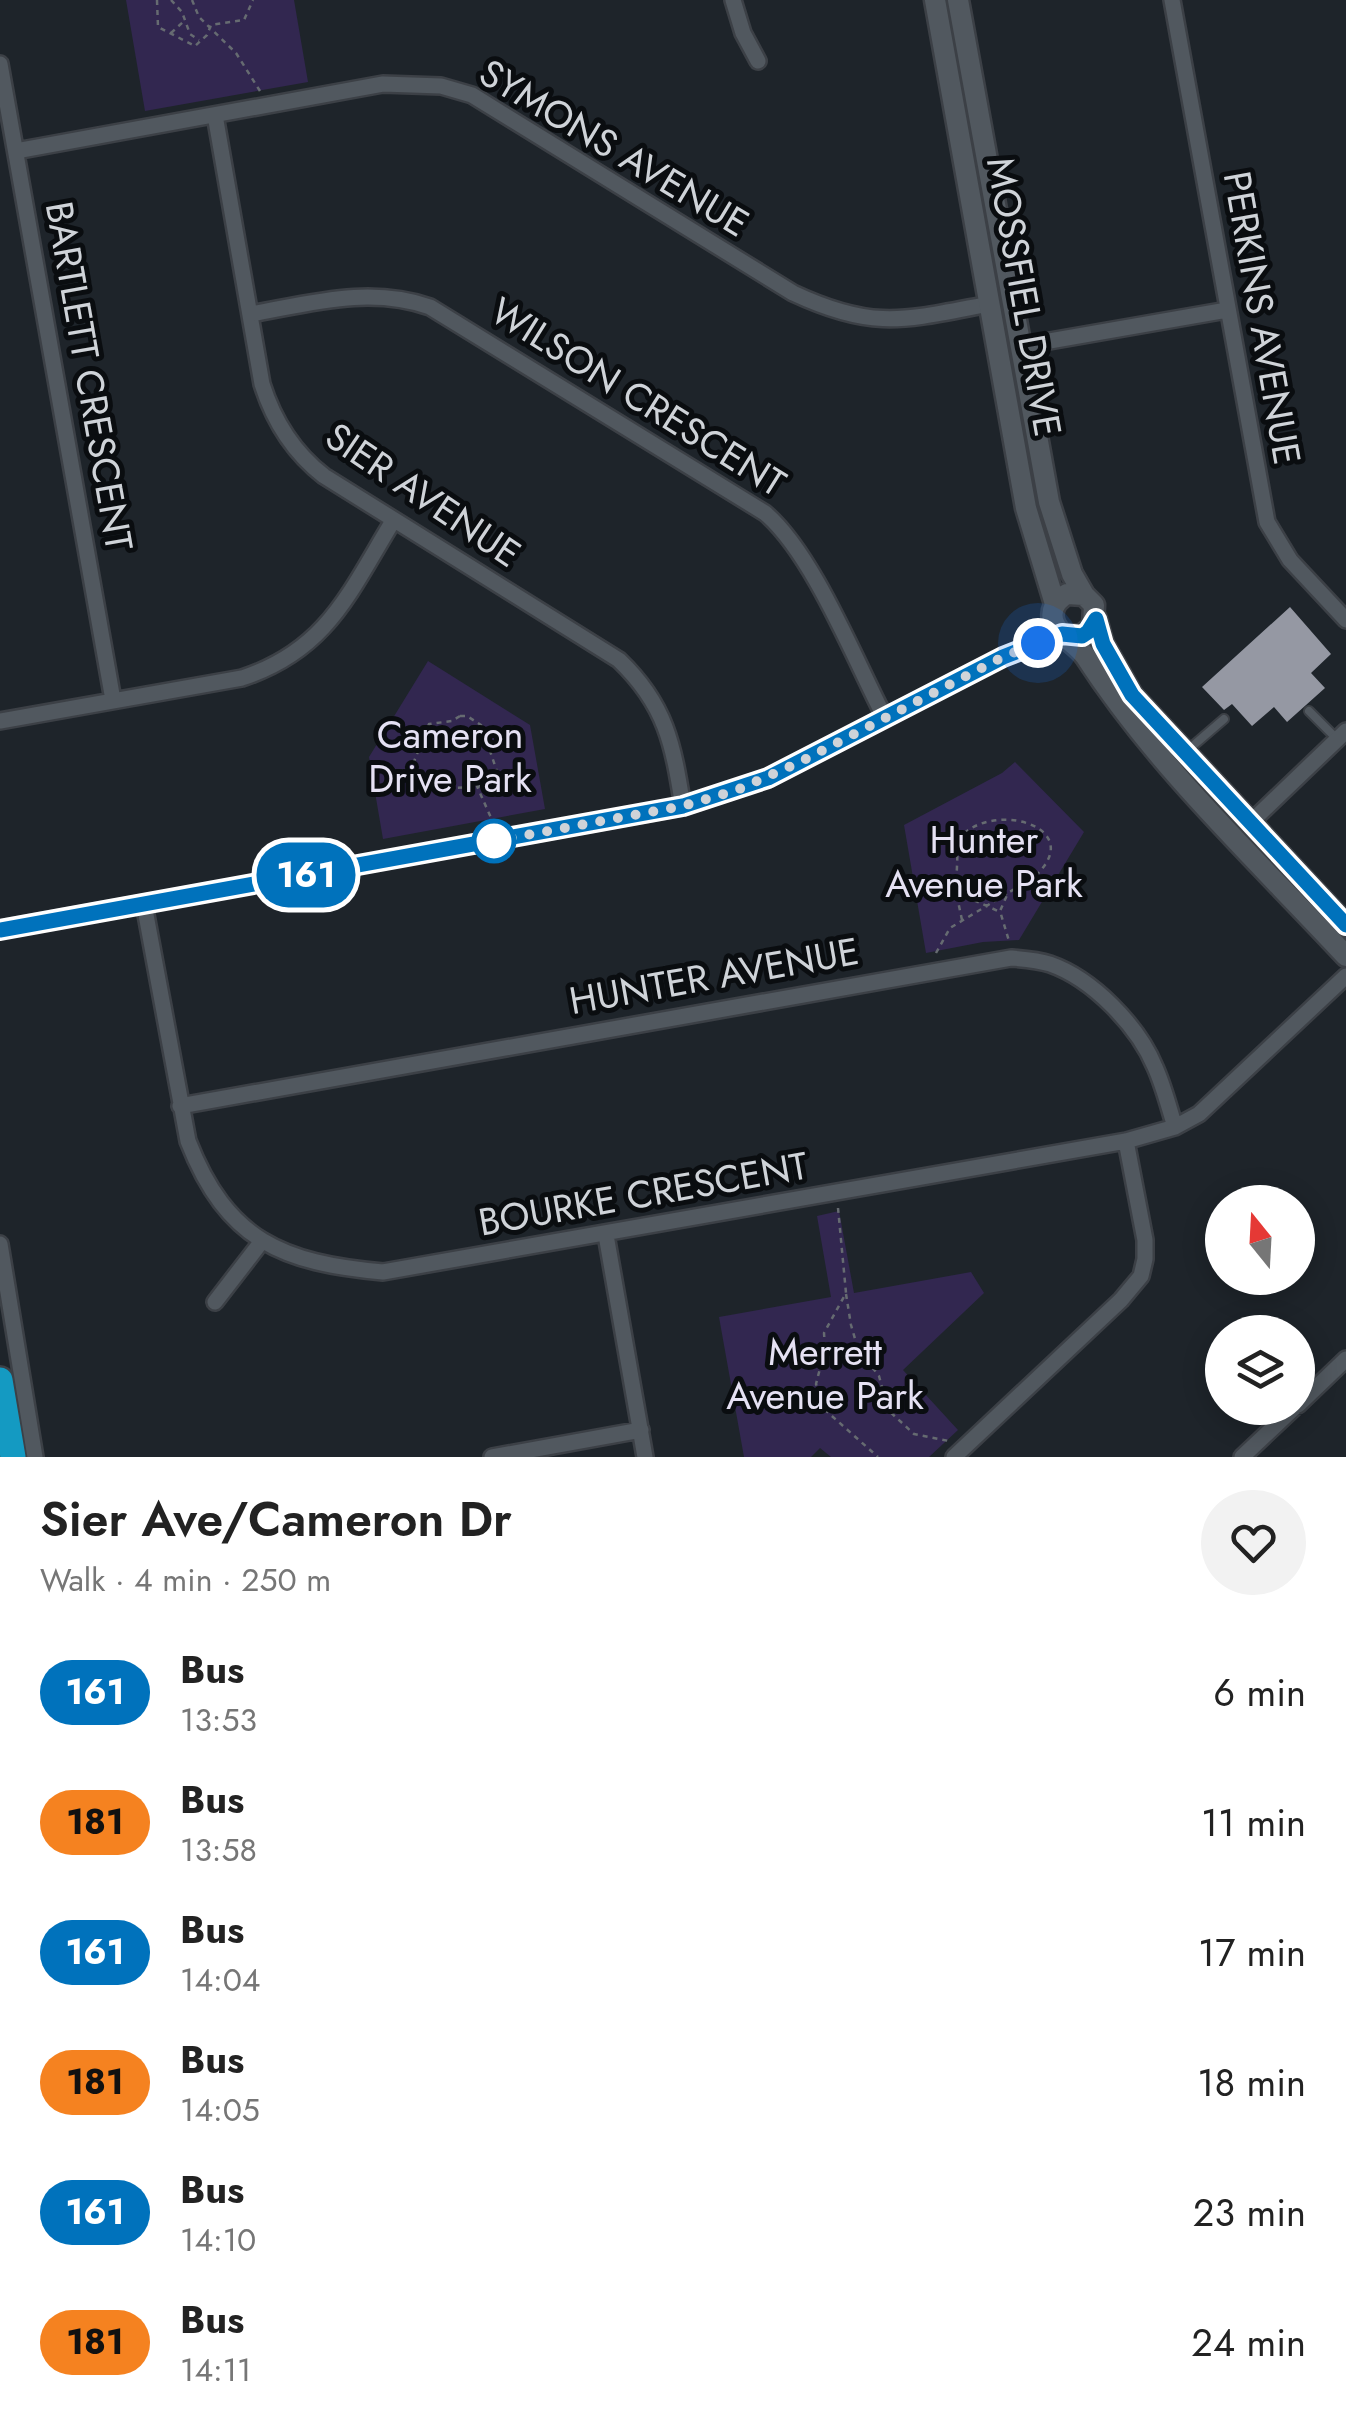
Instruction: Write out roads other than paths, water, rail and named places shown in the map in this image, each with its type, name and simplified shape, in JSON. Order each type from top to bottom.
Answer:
[{"type":"highway","points":[[0,1380],[3,1416],[14,1457]]},
{"type":"street","points":[[733,0],[743,33],[758,61]]},
{"type":"street","name":"MOSSFIEL DRIVE","points":[[934,0],[1026,508],[1054,608]]},
{"type":"street","name":"MOSSFIEL DRIVE","points":[[958,0],[1048,502],[1062,550],[1084,595]]},
{"type":"street","name":"PERKINS AVENUE","points":[[1172,0],[1267,522],[1290,560],[1346,620]]},
{"type":"street","name":"BARTLETT CRESCENT","points":[[0,64],[114,700]]},
{"type":"street","name":"SYMONS AVENUE","points":[[16,151],[383,84],[441,86],[472,95],[793,293],[833,312],[871,320],[898,320],[989,304]]},
{"type":"street","name":"SIER AVENUE","points":[[215,115],[262,384],[272,414],[291,443],[324,476],[628,669],[664,720],[683,806]]},
{"type":"street","name":"WILSON CRESCENT","points":[[250,314],[355,296],[381,295],[430,307],[765,513],[801,554],[884,716]]},
{"type":"street","points":[[989,304],[1012,301]]},
{"type":"street","points":[[998,349],[1228,310]]},
{"type":"street","points":[[0,721],[242,678],[267,670],[315,640],[337,613],[393,521]]},
{"type":"street","points":[[1003,657],[1046,624],[1054,608],[1068,594],[1084,595],[1094,605],[1103,644],[1132,695],[1185,752],[1346,956]]},
{"type":"street","points":[[1054,608],[1054,624],[1166,766],[1243,829],[1346,925]]},
{"type":"street","points":[[0,930],[683,806],[768,778],[1003,657],[1064,634],[1074,637],[1088,632],[1096,619]]},
{"type":"street","points":[[1243,829],[1341,735]]},
{"type":"street","name":"BOURKE CRESCENT","points":[[144,904],[180,1106],[197,1164],[217,1197],[262,1241],[301,1260],[383,1272],[1126,1141],[1175,1128],[1218,1098],[1346,976]]},
{"type":"street","name":"HUNTER AVENUE","points":[[180,1106],[1012,958],[1052,965],[1107,1002],[1155,1065],[1175,1128]]},
{"type":"street","points":[[958,1453],[1121,1300],[1141,1276],[1146,1240],[1126,1141]]},
{"type":"street","points":[[606,1235],[645,1457]]},
{"type":"street","points":[[215,1302],[262,1241]]},
{"type":"street","points":[[0,1244],[35,1457]]},
{"type":"street","points":[[1315,1388],[1346,1359]]},
{"type":"street","points":[[1242,1457],[1276,1425]]},
{"type":"street","points":[[492,1457],[641,1430]]},
{"type":"lane","points":[[1309,711],[1341,735]]},
{"type":"lane","points":[[1185,752],[1224,719]]},
{"type":"park label","name":"Cameron Drive Park","points":[[450,757]]},
{"type":"park label","name":"Hunter Avenue Park","points":[[984,862]]},
{"type":"park label","name":"Merrett Avenue Park","points":[[825,1374]]}]
